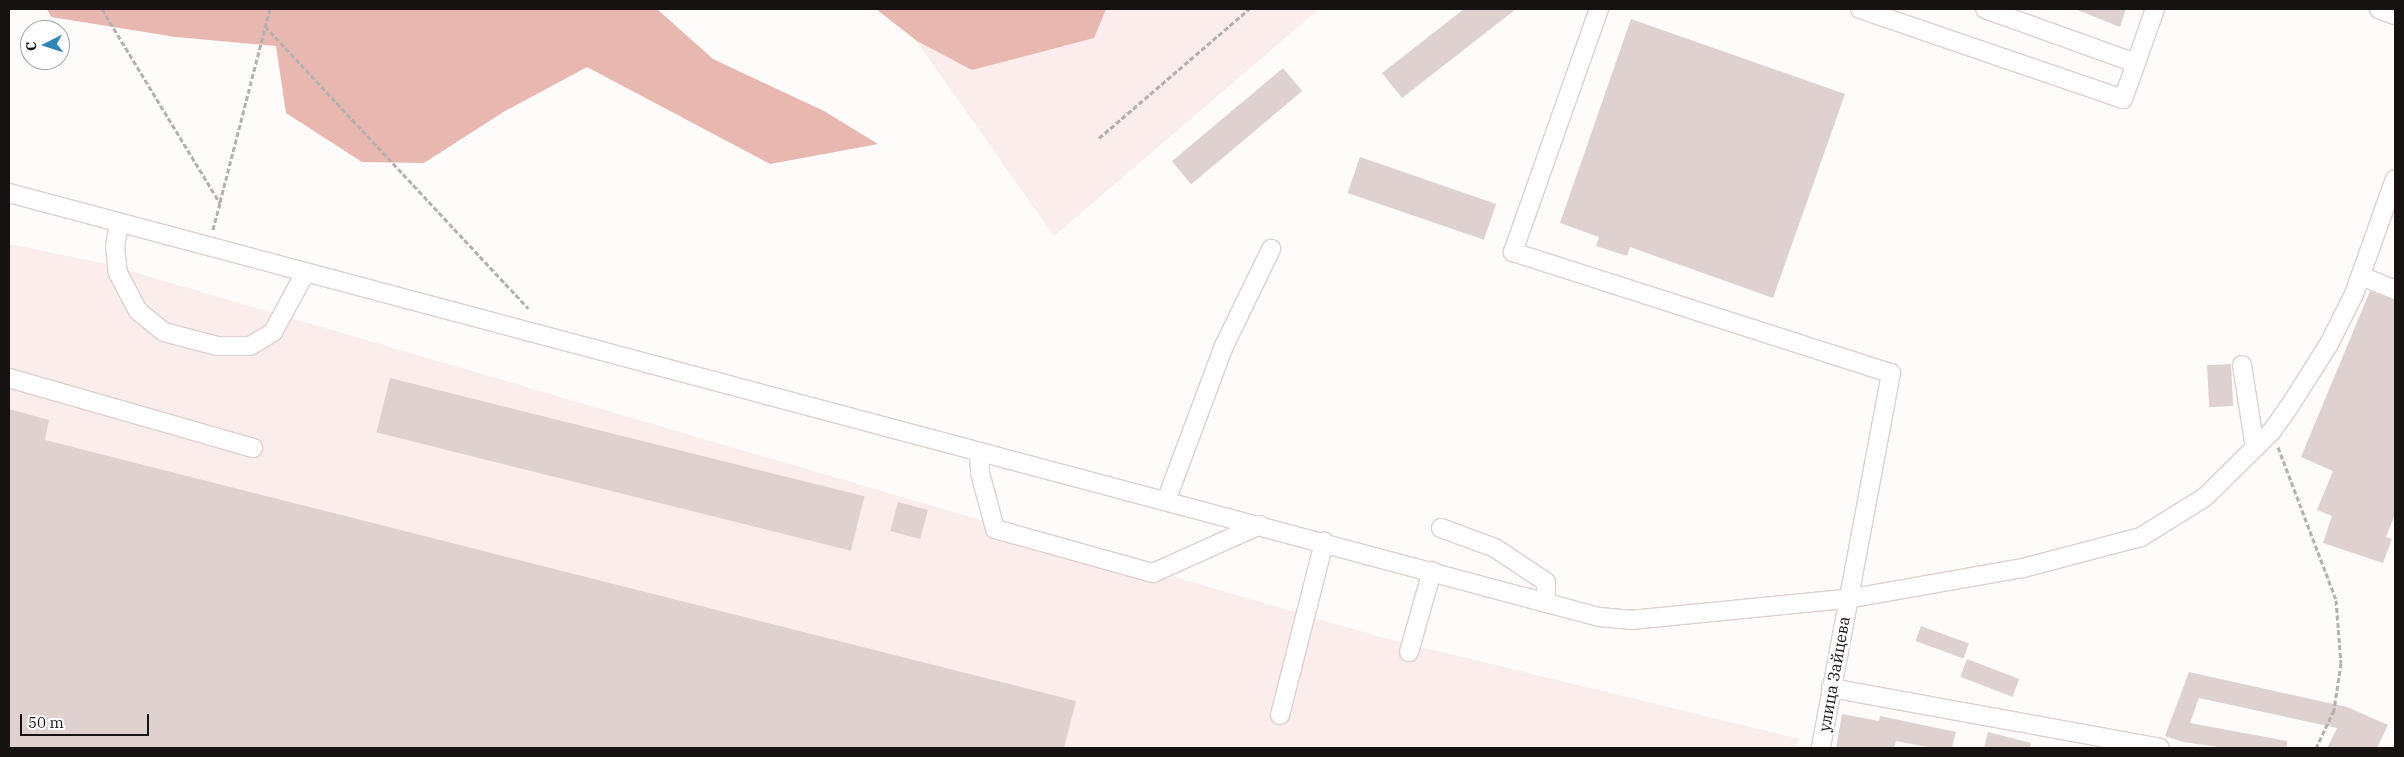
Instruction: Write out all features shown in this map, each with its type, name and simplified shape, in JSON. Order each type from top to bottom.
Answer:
[{"type":"street","name":"улица Зайцева","points":[[1599,9],[1513,252],[1891,373],[1820,748]]},
{"type":"street","points":[[1860,9],[2123,99],[2155,9]]},
{"type":"street","points":[[1985,9],[2136,63]]},
{"type":"street","points":[[2379,9],[2395,15]]},
{"type":"street","points":[[9,193],[209,248],[1324,542],[1599,617],[1631,620],[1847,599],[2023,568],[2141,537],[2205,497],[2272,431],[2329,344],[2361,276],[2395,179]]},
{"type":"street","points":[[119,224],[115,246],[118,273],[138,311],[164,332],[210,344],[250,346],[273,332],[305,273]]},
{"type":"street","points":[[1166,501],[1224,346],[1271,250]]},
{"type":"street","points":[[2361,276],[2395,290]]},
{"type":"street","points":[[2242,365],[2256,448]]},
{"type":"street","points":[[9,378],[254,448]]},
{"type":"street","points":[[979,452],[980,474],[995,529],[1153,573],[1260,525]]},
{"type":"street","points":[[1441,528],[1495,548],[1546,582],[1546,603]]},
{"type":"street","points":[[1280,715],[1324,542]]},
{"type":"street","points":[[1409,652],[1432,571]]},
{"type":"street","points":[[1831,688],[2160,748]]},
{"type":"path","points":[[102,9],[220,203]]},
{"type":"path","points":[[209,248],[270,9]]},
{"type":"path","points":[[1099,138],[1249,9]]},
{"type":"path","points":[[265,26],[528,308]]},
{"type":"path","points":[[2272,431],[2336,600],[2341,663],[2334,710],[2316,748]]},
{"type":"shaded area","points":[[47,9],[657,9],[713,59],[824,111],[878,144],[770,164],[587,67],[505,111],[424,163],[362,162],[286,113],[276,46],[176,37],[51,17]]},
{"type":"shaded area","points":[[876,9],[1106,9],[1094,38],[972,70],[917,41]]},
{"type":"shaded area","points":[[894,9],[1319,9],[1054,236]]},
{"type":"shaded area","points":[[9,244],[106,264],[1380,637],[1799,739],[1796,748],[9,748]]},
{"type":"building","points":[[1464,9],[1516,9],[1402,98],[1382,73]]},
{"type":"building","points":[[2075,9],[2126,9],[2120,27]]},
{"type":"building","points":[[1631,19],[1845,94],[1773,298],[1630,247],[1627,256],[1596,246],[1599,237],[1560,223]]},
{"type":"building","points":[[1283,68],[1302,91],[1191,184],[1172,161]]},
{"type":"building","points":[[1360,157],[1496,204],[1484,240],[1348,193]]},
{"type":"building","points":[[2370,291],[2395,300],[2395,514],[2386,537],[2392,539],[2383,563],[2323,543],[2332,516],[2317,510],[2333,471],[2301,457]]},
{"type":"building","points":[[2231,364],[2233,406],[2209,407],[2207,365]]},
{"type":"building","points":[[390,378],[864,496],[851,551],[376,432]]},
{"type":"building","points":[[9,409],[49,420],[45,440],[1076,701],[1064,748],[9,748]]},
{"type":"building","points":[[898,502],[928,510],[920,539],[890,531]]},
{"type":"building","points":[[1921,626],[1969,643],[1963,658],[1916,641]]},
{"type":"building","points":[[1967,659],[2019,679],[2012,697],[1960,677]]},
{"type":"building","points":[[2189,672],[2347,707],[2388,725],[2377,748],[2327,748],[2337,728],[2199,698],[2190,723],[2287,741],[2287,748],[2225,748],[2183,742],[2165,736]]},
{"type":"building","points":[[1842,714],[1879,721],[1880,716],[1956,732],[1952,748],[1932,748],[1896,741],[1894,748],[1836,748]]},
{"type":"building","points":[[1988,732],[2031,743],[2030,748],[1984,748]]}]
